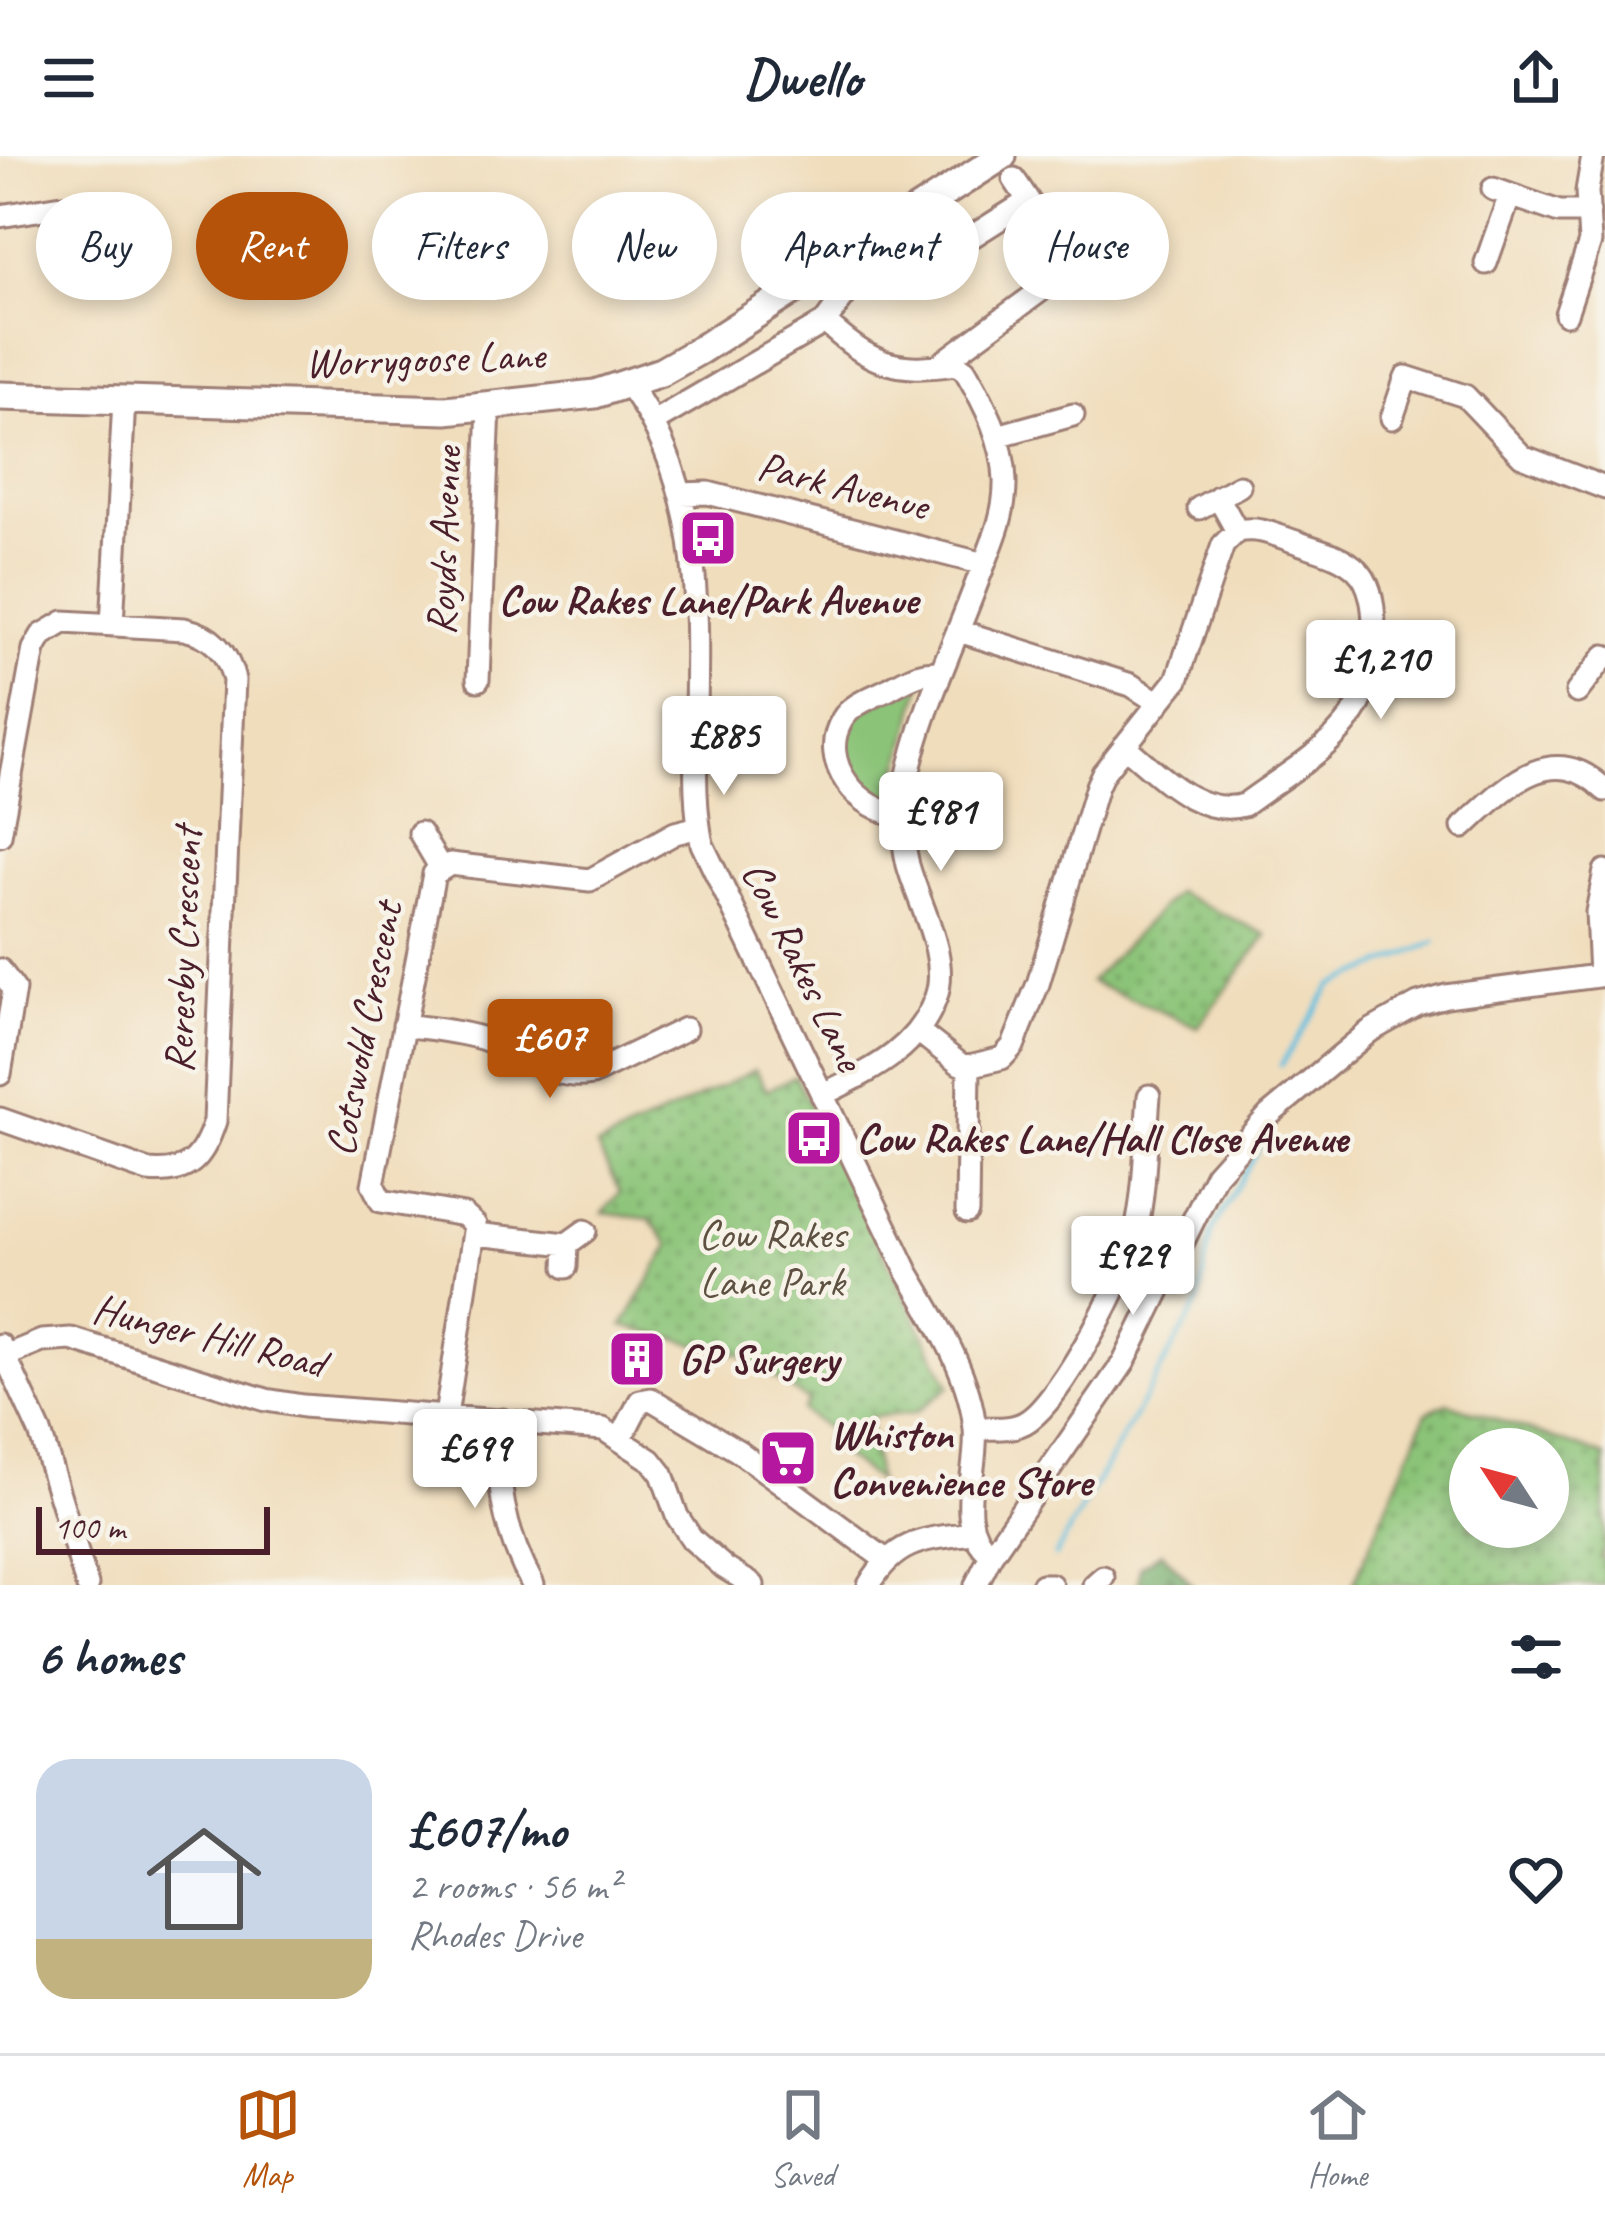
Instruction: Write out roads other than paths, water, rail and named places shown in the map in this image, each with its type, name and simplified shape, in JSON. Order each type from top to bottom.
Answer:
[{"type":"main road","name":"Worrygoose Lane","points":[[0,396],[379,410],[489,406],[595,394],[629,385],[700,350],[1008,167]]},
{"type":"street","points":[[1566,314],[1590,242],[1593,156]]},
{"type":"street","points":[[1486,263],[1502,192],[1559,212],[1589,212]]},
{"type":"street","points":[[0,216],[36,210]]},
{"type":"street","points":[[655,421],[825,322],[847,292],[908,277],[1003,217]]},
{"type":"street","points":[[937,367],[1028,300]]},
{"type":"street","points":[[822,1095],[884,1063],[918,1031],[938,991],[940,969],[907,861],[902,815],[915,748],[1003,509],[1005,484],[997,436],[965,370],[956,364],[904,370],[880,363],[857,352],[825,322]]},
{"type":"street","points":[[1392,418],[1406,377],[1465,396],[1522,456],[1605,488]]},
{"type":"street","name":"Cow Rakes Lane","points":[[629,385],[655,421],[681,494],[693,555],[698,614],[695,807],[709,862],[964,1382],[975,1428],[968,1512],[973,1533]]},
{"type":"street","points":[[0,835],[34,649],[42,634],[64,622],[112,626],[124,400]]},
{"type":"street","name":"Royds Avenue","points":[[478,680],[489,406]]},
{"type":"street","points":[[997,436],[1073,415]]},
{"type":"street","name":"Park Avenue","points":[[681,494],[707,493],[984,564]]},
{"type":"street","points":[[1219,497],[1237,531]]},
{"type":"street","points":[[918,1031],[969,1066],[1002,1058],[1013,1046],[1037,984],[1097,786],[1124,746],[1177,680],[1223,545],[1237,531],[1260,529],[1340,559],[1368,584],[1373,606],[1372,657],[1360,703],[1331,740],[1244,805],[1198,803],[1124,746]]},
{"type":"street","name":"Reresby Crescent","points":[[0,1120],[148,1171],[171,1173],[190,1164],[206,1147],[214,1120],[230,663],[219,646],[201,633],[112,626]]},
{"type":"street","points":[[959,631],[1131,685],[1159,703]]},
{"type":"street","points":[[1577,692],[1605,656]]},
{"type":"street","points":[[902,815],[884,811],[845,781],[834,758],[837,731],[854,708],[918,674],[941,673]]},
{"type":"street","points":[[1463,827],[1512,783],[1547,768],[1583,773],[1605,790]]},
{"type":"street","name":"Cotswold Crescent","points":[[476,1234],[475,1225],[464,1215],[391,1205],[375,1195],[373,1185],[431,884],[440,867],[450,864],[590,880],[675,833],[699,827]]},
{"type":"street","name":"Cotswold Crescent","points":[[420,833],[440,867]]},
{"type":"street","points":[[976,1585],[991,1555],[1124,1362],[1216,1174],[1269,1115],[1370,1031],[1418,1004],[1602,975],[1597,912],[1605,872]]},
{"type":"street","points":[[0,970],[14,989],[0,1074]]},
{"type":"street","points":[[404,1025],[483,1038],[550,1071],[578,1077],[685,1029]]},
{"type":"street","points":[[967,1212],[969,1066]]},
{"type":"street","points":[[975,1428],[1007,1428],[1033,1418],[1090,1338],[1123,1277],[1140,1209],[1149,1096]]},
{"type":"street","points":[[446,1416],[476,1234],[573,1247]]},
{"type":"street","name":"Hunger Hill Road","points":[[3,1350],[71,1339],[266,1400],[603,1429],[621,1438]]},
{"type":"street","points":[[3,1350],[40,1432],[87,1585]]},
{"type":"street","points":[[753,1585],[692,1539],[677,1516],[662,1474],[621,1438],[640,1401],[651,1399],[738,1451],[886,1560]]},
{"type":"street","points":[[502,1420],[497,1481],[515,1547],[533,1585]]},
{"type":"street","points":[[869,1585],[886,1560],[917,1541],[973,1533],[991,1555]]},
{"type":"street","points":[[1042,1584],[1052,1585]]},
{"type":"waterway","points":[[1281,1065],[1331,986],[1436,942]]},
{"type":"waterway","points":[[1055,1556],[1198,1304],[1211,1233],[1261,1143]]},
{"type":"place","name":"Cow Rakes Lane/Park Avenue","points":[[708,538]]},
{"type":"place","name":"Cow Rakes Lane/Hall Close Avenue","points":[[814,1138]]},
{"type":"place","name":"GP Surgery","points":[[637,1359]]},
{"type":"place","name":"Whiston Convenience Store","points":[[788,1458]]},
{"type":"park label","name":"Cow Rakes Lane Park","points":[[772,1258]]}]
